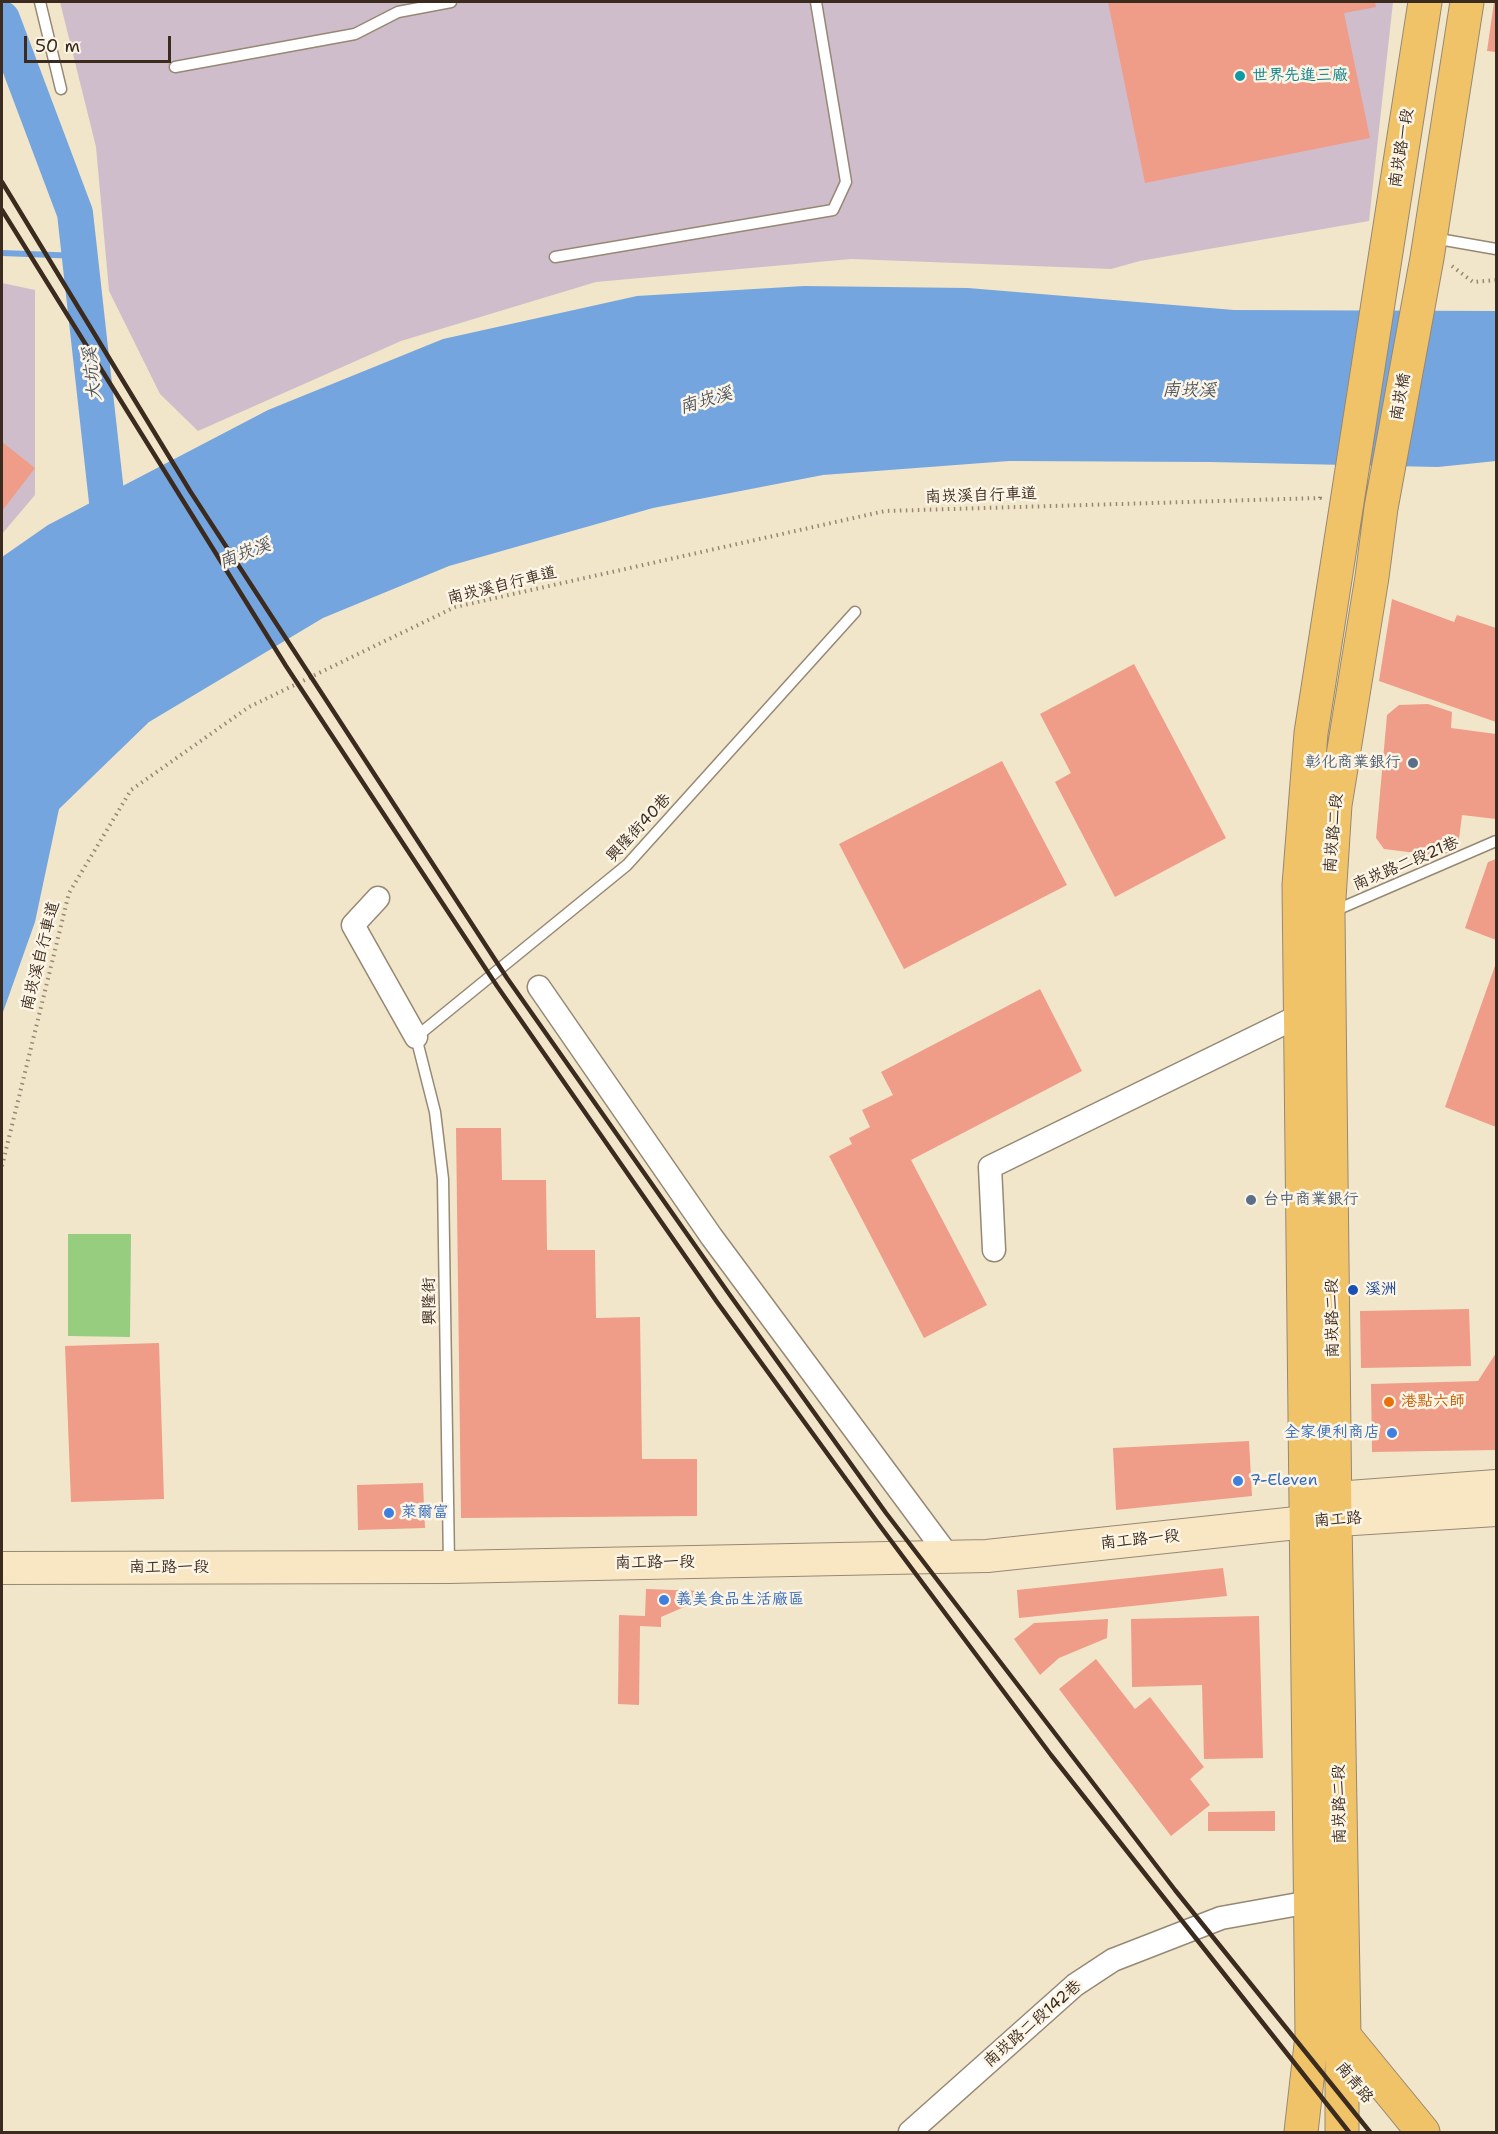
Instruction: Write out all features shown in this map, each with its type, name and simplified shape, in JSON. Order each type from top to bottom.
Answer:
[{"type":"main road","name":"南崁路一段","points":[[1333,503],[1380,294],[1425,2]]},
{"type":"main road","points":[[1426,261],[1467,2]]},
{"type":"main road","name":"南崁橋","points":[[1381,508],[1426,261]]},
{"type":"main road","name":"南崁路二段","points":[[1333,503],[1299,885],[1301,1015],[1326,1513],[1343,2051],[1342,2133]]},
{"type":"main road","name":"南崁路二段","points":[[1303,2119],[1311,2036],[1310,1902],[1326,1513],[1328,914],[1335,805],[1381,508]]},
{"type":"main road","points":[[1311,2001],[1343,2051],[1423,2133]]},
{"type":"main road","name":"南青路","points":[[1311,2036],[1343,2051],[1395,2133]]},
{"type":"main road","points":[[1303,2119],[1330,2133]]},
{"type":"street","points":[[378,898],[353,925],[416,1037]]},
{"type":"street","points":[[539,987],[711,1236],[949,1557]]},
{"type":"street","points":[[994,1250],[990,1167],[1301,1015]]},
{"type":"street","name":"南工路","points":[[1326,1513],[1497,1486]]},
{"type":"street","name":"南工路","points":[[1326,1513],[1497,1510]]},
{"type":"street","name":"南工路一段","points":[[2,1569],[449,1567],[987,1556],[1326,1513]]},
{"type":"street","name":"南崁路二段142巷","points":[[910,2133],[1075,1985],[1113,1960],[1221,1918],[1310,1902]]},
{"type":"lane","points":[[40,2],[61,89]]},
{"type":"lane","points":[[175,67],[355,34],[398,12],[451,2]]},
{"type":"lane","points":[[555,257],[833,210],[846,182],[816,2]]},
{"type":"lane","points":[[1426,261],[1497,249]]},
{"type":"lane","name":"興隆街40巷","points":[[416,1037],[627,865],[855,612]]},
{"type":"lane","name":"南崁路二段21巷","points":[[1328,914],[1497,841]]},
{"type":"lane","name":"興隆街","points":[[416,1037],[435,1112],[443,1179],[449,1567]]},
{"type":"path","points":[[1426,261],[1443,259],[1473,282],[1497,280]]},
{"type":"path","name":"南崁溪自行車道","points":[[2,1166],[69,893],[131,790],[249,707],[455,607],[885,511],[1333,503]]},
{"type":"shaded area","points":[[60,2],[1393,2],[1369,221],[1140,261],[1111,269],[851,259],[596,282],[401,341],[198,431],[160,394],[109,291],[96,147]]},
{"type":"shaded area","points":[[2,283],[35,290],[35,495],[2,534]]},
{"type":"green space","points":[[68,1234],[131,1234],[130,1337],[68,1336]]},
{"type":"water","name":"南崁溪","points":[[804,286],[968,288],[1234,310],[1496,311],[1496,461],[1438,467],[1210,462],[1009,461],[823,475],[653,508],[449,566],[323,618],[149,722],[59,809],[35,922],[2,1015],[2,557],[48,525],[268,410],[443,339],[637,296]]},
{"type":"building","name":"世界先進三廠","points":[[1108,2],[1375,2],[1376,7],[1344,13],[1370,138],[1145,183]]},
{"type":"building","points":[[1494,2],[1496,2],[1496,52],[1487,51]]},
{"type":"building","points":[[2,442],[35,468],[2,511]]},
{"type":"building","points":[[1392,599],[1454,622],[1457,615],[1496,628],[1496,722],[1379,681]]},
{"type":"building","points":[[1134,664],[1226,838],[1115,897],[1055,782],[1071,773],[1040,714]]},
{"type":"building","points":[[1428,704],[1452,712],[1451,728],[1496,734],[1496,819],[1462,815],[1458,847],[1441,856],[1384,849],[1376,838],[1387,715],[1399,705]]},
{"type":"building","points":[[1002,761],[1067,885],[904,969],[839,844]]},
{"type":"building","points":[[1496,859],[1496,940],[1465,928],[1488,862]]},
{"type":"building","points":[[1496,963],[1496,1127],[1445,1107]]},
{"type":"building","points":[[1040,989],[1082,1071],[911,1160],[987,1305],[924,1338],[829,1156],[852,1144],[849,1138],[870,1127],[862,1110],[893,1095],[881,1072]]},
{"type":"building","points":[[456,1128],[501,1128],[502,1180],[546,1180],[547,1250],[595,1250],[596,1318],[640,1317],[642,1459],[697,1459],[697,1516],[461,1518]]},
{"type":"building","points":[[1469,1309],[1471,1366],[1361,1368],[1360,1311]]},
{"type":"building","points":[[159,1343],[164,1499],[71,1502],[65,1346]]},
{"type":"building","points":[[1496,1353],[1496,1450],[1372,1452],[1371,1384],[1478,1381]]},
{"type":"building","points":[[1249,1441],[1252,1496],[1116,1510],[1113,1448]]},
{"type":"building","points":[[423,1483],[425,1528],[358,1530],[357,1485]]},
{"type":"building","points":[[1223,1568],[1227,1596],[1019,1618],[1017,1590]]},
{"type":"building","points":[[646,1589],[703,1591],[703,1599],[661,1617],[661,1627],[640,1626],[639,1705],[618,1704],[619,1615],[645,1616]]},
{"type":"building","points":[[1259,1616],[1263,1758],[1204,1759],[1202,1685],[1132,1687],[1131,1619]]},
{"type":"building","points":[[1108,1619],[1107,1638],[1059,1658],[1040,1675],[1014,1639],[1034,1623]]},
{"type":"building","points":[[1096,1659],[1135,1709],[1150,1697],[1204,1767],[1190,1779],[1210,1805],[1171,1836],[1059,1689]]},
{"type":"building","points":[[1275,1811],[1275,1831],[1208,1831],[1208,1812]]},
{"type":"waterway","name":"大坑溪","points":[[2,19],[75,213],[111,538],[108,543]]},
{"type":"waterway","points":[[2,253],[79,256]]},
{"type":"railway","points":[[2,182],[190,491],[507,978],[886,1513],[1175,1890],[1370,2132]]},
{"type":"railway","points":[[2,210],[286,666],[497,986],[717,1302],[1051,1755],[1349,2132]]},
{"type":"place","name":"世界先進三廠","points":[[1240,76]]},
{"type":"place","name":"彰化商業銀行","points":[[1413,763]]},
{"type":"place","name":"台中商業銀行","points":[[1251,1200]]},
{"type":"place","name":"溪洲","points":[[1353,1290]]},
{"type":"place","name":"港點六師","points":[[1389,1402]]},
{"type":"place","name":"全家便利商店","points":[[1392,1433]]},
{"type":"place","name":"7-Eleven","points":[[1238,1481]]},
{"type":"place","name":"萊爾富","points":[[389,1513]]},
{"type":"place","name":"義美食品生活廠區","points":[[664,1600]]}]
